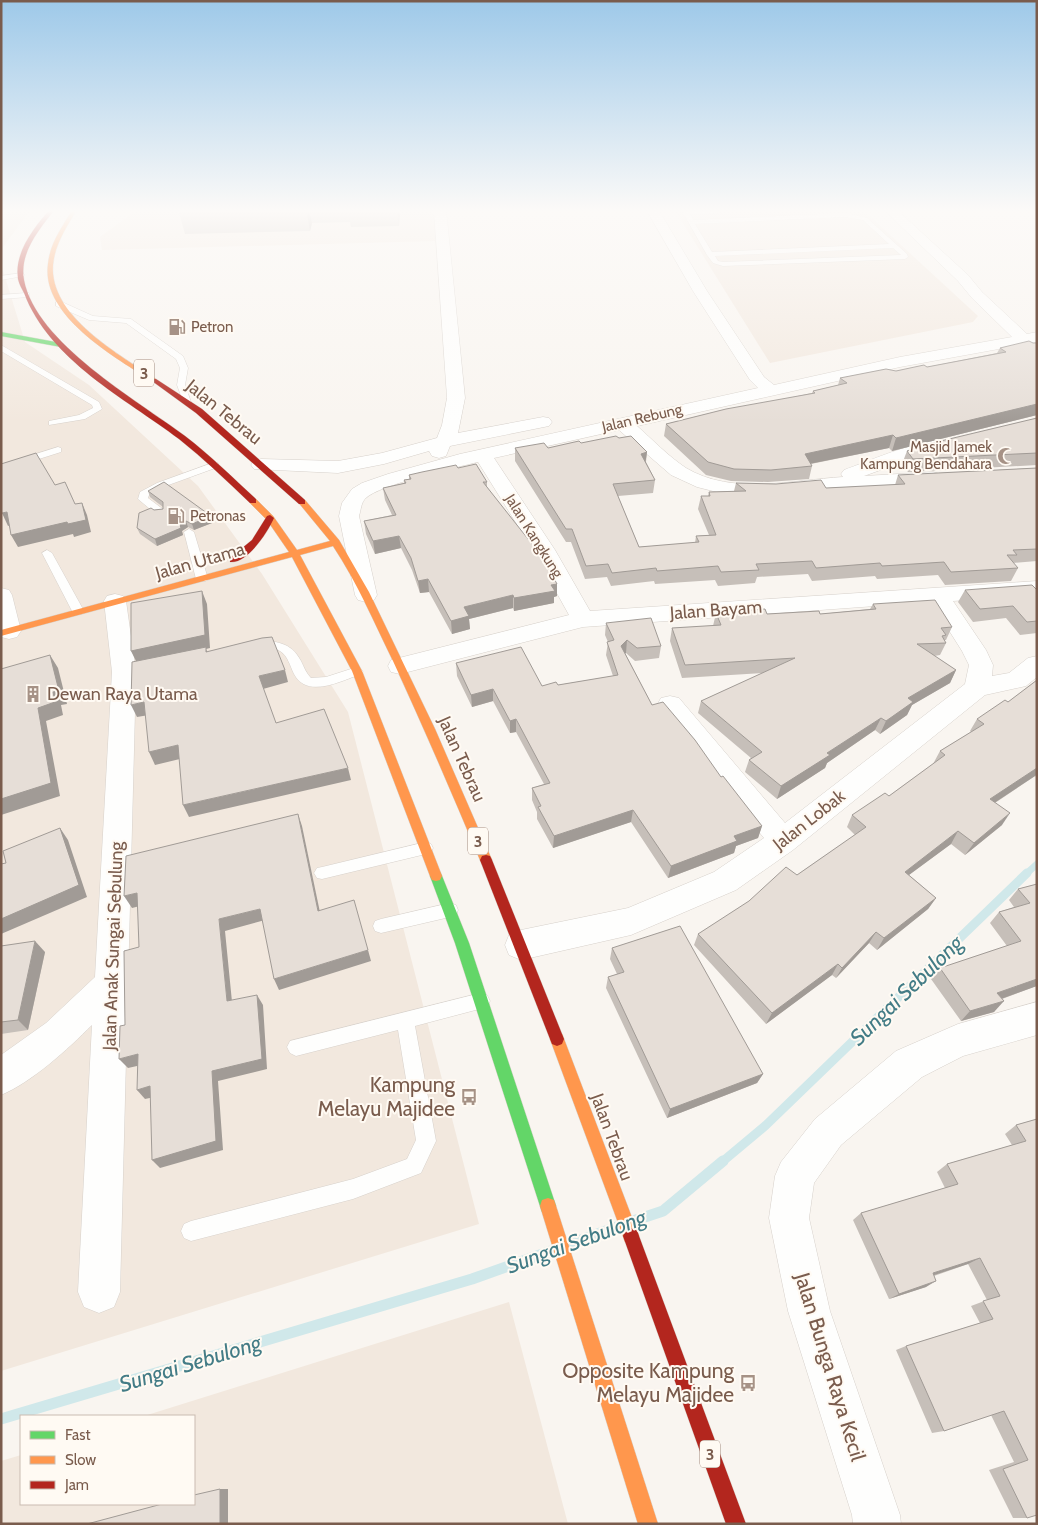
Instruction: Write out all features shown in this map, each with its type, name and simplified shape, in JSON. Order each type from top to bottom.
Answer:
[{"type":"main road","name":"3","points":[[21,280],[33,317],[61,345],[120,394],[174,432],[215,465],[270,518],[277,544],[294,554],[357,671],[450,910],[516,1103],[648,1524]]},
{"type":"main road","name":"Jalan Tebrau","points":[[50,280],[51,288],[59,304],[79,324],[128,362],[187,402],[304,504],[336,542],[367,598],[458,792],[521,945],[736,1524]]},
{"type":"main road","points":[[1,329],[17,331],[61,345]]},
{"type":"main road","points":[[1,334],[17,331]]},
{"type":"main road","points":[[174,432],[181,434],[200,433],[208,428],[209,421]]},
{"type":"main road","points":[[233,560],[248,551],[259,540],[266,530],[270,518]]},
{"type":"main road","name":"Jalan Utama","points":[[200,575],[233,560],[324,526]]},
{"type":"main road","name":"Jalan Utama","points":[[5,632],[115,601],[151,585],[294,554],[336,542]]},
{"type":"street","points":[[446,280],[456,398],[454,416],[446,440],[438,448],[439,452],[447,457],[460,460]]},
{"type":"street","points":[[694,280],[764,385]]},
{"type":"street","points":[[953,280],[977,295],[1026,334]]},
{"type":"street","points":[[965,280],[977,295]]},
{"type":"street","name":"Jalan Rebung","points":[[367,598],[348,516],[352,503],[359,493],[369,487],[616,416],[1026,334]]},
{"type":"street","points":[[456,398],[468,419],[478,426],[504,430]]},
{"type":"street","points":[[616,416],[676,469],[693,479],[725,489],[772,490],[824,484],[950,478]]},
{"type":"street","points":[[261,465],[338,467],[384,458],[446,440],[562,419]]},
{"type":"street","points":[[824,484],[909,453],[954,442]]},
{"type":"street","name":"Jalan Kangkung","points":[[483,455],[544,550],[582,619]]},
{"type":"street","name":"Jalan Bayam","points":[[400,666],[582,619],[1037,588]]},
{"type":"street","points":[[1,595],[5,632]]},
{"type":"street","points":[[938,595],[974,650],[981,665],[977,688],[1017,680],[1037,664]]},
{"type":"street","name":"Jalan Anak Sungai Sebulung","points":[[99,1292],[112,983],[129,671],[115,601]]},
{"type":"street","name":"Jalan Lobak","points":[[521,945],[631,920],[725,881],[783,841],[977,688]]},
{"type":"street","points":[[670,705],[783,841]]},
{"type":"street","points":[[1,1077],[58,1035],[112,983]]},
{"type":"street","name":"Jalan Bunga Raya Kecil","points":[[877,1524],[876,1515],[808,1311],[789,1218],[795,1176],[828,1132],[909,1064],[958,1041],[1037,1018]]},
{"type":"lane","points":[[1,297],[26,295]]},
{"type":"lane","points":[[59,304],[92,318],[128,321],[180,358],[184,368],[182,385],[187,402]]},
{"type":"lane","points":[[1,343],[17,331]]},
{"type":"lane","points":[[1,347],[98,406],[98,409],[93,413],[79,418],[52,423]]},
{"type":"lane","points":[[1,468],[58,450]]},
{"type":"lane","points":[[160,512],[143,499],[144,494],[160,485],[215,465]]},
{"type":"lane","points":[[189,532],[200,575]]},
{"type":"lane","points":[[47,553],[78,611]]},
{"type":"lane","points":[[248,646],[277,644],[286,648],[302,676],[310,682],[322,682],[357,671]]},
{"type":"lane","points":[[322,873],[426,848]]},
{"type":"lane","points":[[381,926],[450,910]]},
{"type":"lane","points":[[296,1047],[481,1001]]},
{"type":"lane","points":[[191,1231],[353,1189],[414,1166],[426,1141],[405,1020]]},
{"type":"shaded area","name":"Kampung Melayu Majidee","points":[[1,280],[6,280],[25,342],[89,385],[198,486],[262,574],[348,712],[479,1224],[1,1371]]},
{"type":"shaded area","points":[[718,280],[939,280],[978,316],[973,322],[770,363]]},
{"type":"shaded area","points":[[509,1302],[568,1524],[1,1524],[1,1461],[20,1455],[20,1505],[195,1505],[195,1415],[147,1415]]},
{"type":"building","points":[[1029,341],[1037,343],[1037,404],[896,438],[893,435],[805,454],[812,466],[771,470],[734,469],[708,462],[666,424],[726,409],[815,393],[813,391],[847,383],[840,378],[886,369],[896,371],[924,365],[927,367],[1006,352],[1000,348]]},
{"type":"building","points":[[1037,418],[1037,453],[913,459],[907,451],[920,446]]},
{"type":"building","points":[[616,436],[619,438],[631,436],[647,452],[641,454],[655,480],[613,484],[639,547],[699,542],[696,536],[716,535],[701,496],[710,496],[709,492],[746,491],[736,483],[776,484],[821,480],[826,488],[905,484],[898,475],[1037,468],[1037,549],[1013,550],[1017,555],[1007,555],[1018,568],[951,572],[944,562],[882,566],[880,563],[816,568],[812,561],[756,564],[759,570],[721,572],[718,566],[657,571],[656,568],[612,573],[608,564],[586,566],[572,529],[566,529],[515,448],[544,443],[548,448],[579,441],[581,443]]},
{"type":"building","points":[[36,453],[55,485],[65,482],[75,504],[82,503],[86,520],[68,524],[67,522],[11,535],[7,512],[1,512],[1,464]]},
{"type":"building","points":[[476,464],[487,482],[483,482],[543,558],[557,584],[551,585],[555,591],[514,598],[513,595],[464,607],[469,616],[451,621],[428,579],[418,581],[411,558],[399,536],[373,541],[364,521],[396,515],[383,488],[406,483],[404,480],[411,479],[409,475],[456,465],[458,468]]},
{"type":"building","name":"Petronas","points":[[164,482],[211,516],[192,524],[186,521],[180,525],[181,528],[155,539],[137,528],[139,513],[151,508],[154,510],[163,509],[163,502],[148,491]]},
{"type":"building","points":[[1032,585],[1037,590],[1037,621],[1027,622],[1013,606],[980,609],[965,590]]},
{"type":"building","points":[[202,591],[205,635],[131,651],[131,603]]},
{"type":"building","points":[[935,600],[952,627],[941,628],[946,635],[942,636],[946,643],[917,644],[956,670],[908,698],[913,702],[886,721],[881,718],[827,753],[830,755],[781,786],[749,760],[762,752],[701,701],[795,658],[685,665],[672,628],[721,625],[716,613],[765,609],[767,614],[819,611],[820,614],[876,609],[873,604]]},
{"type":"building","points":[[651,618],[661,646],[637,648],[627,640],[621,646],[652,705],[663,702],[762,826],[734,836],[737,841],[671,866],[633,810],[554,836],[538,807],[541,806],[532,788],[550,783],[516,719],[510,721],[493,689],[471,695],[456,663],[521,647],[542,686],[556,682],[558,685],[618,675],[607,642],[614,640],[606,623]]},
{"type":"building","points":[[272,637],[285,670],[259,676],[276,723],[324,709],[348,768],[183,805],[178,745],[149,752],[144,702],[131,705],[132,662],[206,647],[206,652]]},
{"type":"building","points":[[50,655],[59,691],[53,692],[55,702],[38,708],[51,783],[1,799],[1,669]]},
{"type":"building","points":[[1037,680],[1037,768],[990,799],[1010,813],[974,843],[958,831],[905,872],[936,898],[884,938],[876,932],[842,968],[838,964],[772,1013],[698,934],[749,901],[786,867],[797,875],[866,827],[852,815],[885,793],[889,796],[945,755],[940,751],[984,724],[977,719],[1005,700],[1008,702]]},
{"type":"building","points":[[298,814],[318,911],[354,900],[368,950],[274,979],[260,909],[219,919],[227,1001],[257,995],[262,1059],[212,1071],[216,1141],[152,1160],[150,1086],[137,1090],[138,1054],[119,1059],[120,1026],[125,1025],[124,951],[139,947],[137,893],[124,896],[126,856]]},
{"type":"building","points":[[60,828],[79,885],[1,919],[1,864],[6,863],[3,851]]},
{"type":"building","points":[[1037,884],[1037,979],[997,993],[1004,1001],[970,1011],[940,968],[1021,941],[999,912],[1030,903],[1018,889]]},
{"type":"building","points":[[680,926],[763,1074],[670,1109],[608,977],[624,972],[612,948]]},
{"type":"building","points":[[35,941],[18,1020],[1,1022],[1,946]]},
{"type":"building","points":[[1037,1119],[1037,1515],[1027,1518],[1003,1469],[1028,1460],[1004,1411],[944,1431],[906,1346],[993,1319],[983,1301],[1000,1296],[980,1258],[933,1273],[936,1281],[899,1294],[861,1213],[958,1184],[947,1164],[1026,1141],[1016,1125]]},
{"type":"building","points":[[220,1489],[220,1524],[87,1524],[158,1505],[195,1505],[195,1495]]},
{"type":"waterway","name":"Sungai Sebulong","points":[[1026,874],[1037,864]]},
{"type":"waterway","name":"Sungai Sebulong","points":[[722,1162],[765,1126],[1027,873]]},
{"type":"waterway","name":"Sungai Sebulong","points":[[636,1220],[663,1211],[723,1161]]},
{"type":"waterway","name":"Sungai Sebulong","points":[[570,1244],[617,1227]]},
{"type":"waterway","name":"Sungai Sebulong","points":[[1,1419],[472,1279],[551,1251]]},
{"type":"traffic: fast","points":[[1,334],[61,345]]},
{"type":"traffic: fast","points":[[436,876],[462,943],[548,1206]]},
{"type":"traffic: slow","points":[[53,280],[54,289],[65,310],[83,329],[105,347],[154,380]]},
{"type":"traffic: slow","points":[[253,501],[270,518],[295,554],[357,671],[436,876]]},
{"type":"traffic: slow","points":[[302,502],[343,554],[364,592],[453,781],[486,860]]},
{"type":"traffic: slow","points":[[1,633],[336,542]]},
{"type":"traffic: slow","points":[[557,1039],[631,1236]]},
{"type":"traffic: slow","points":[[548,1206],[648,1524]]},
{"type":"traffic: jam","points":[[21,280],[31,305],[64,348],[85,367],[184,439],[253,501]]},
{"type":"traffic: jam","points":[[154,380],[199,411],[302,502]]},
{"type":"traffic: jam","points":[[233,560],[255,542],[270,518]]},
{"type":"traffic: jam","points":[[486,860],[557,1039]]},
{"type":"traffic: jam","points":[[631,1236],[736,1524]]},
{"type":"place","name":"Petron","points":[[177,327]]},
{"type":"place","name":"Masjid Jamek Kampung Bendahara","points":[[1006,456]]},
{"type":"place","name":"Petronas","points":[[176,516]]},
{"type":"place","name":"Dewan Raya Utama","points":[[33,694]]},
{"type":"place","name":"Kampung Melayu Majidee","points":[[469,1097]]},
{"type":"place","name":"Opposite Kampung Melayu Majidee","points":[[748,1383]]}]
